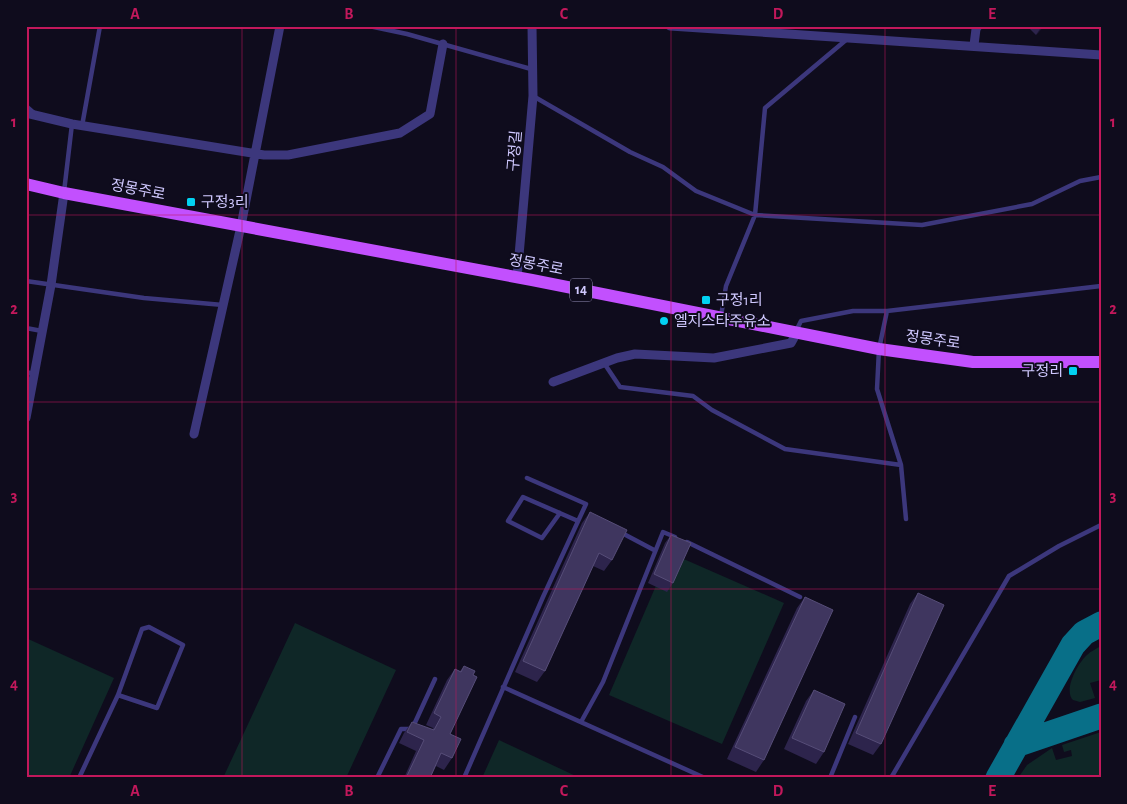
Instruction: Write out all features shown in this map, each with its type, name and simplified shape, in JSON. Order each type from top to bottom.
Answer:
[{"type":"main road","name":"정몽주로","points":[[26,184],[64,193],[517,278],[879,349],[973,362],[1101,362]]},
{"type":"street","points":[[194,434],[240,226],[280,26]]},
{"type":"street","name":"구정길","points":[[517,278],[533,96],[531,69],[532,26]]},
{"type":"street","points":[[670,26],[846,40],[974,45],[1101,54]]},
{"type":"street","points":[[974,45],[978,26]]},
{"type":"street","points":[[26,113],[82,126],[255,154],[288,155],[400,133],[430,114],[443,44]]},
{"type":"street","points":[[26,418],[30,373],[42,331],[64,193]]},
{"type":"street","points":[[553,382],[604,363],[635,354],[714,358],[791,343],[796,334]]},
{"type":"lane","points":[[82,126],[100,26]]},
{"type":"lane","points":[[368,26],[443,44],[531,69]]},
{"type":"lane","points":[[720,319],[726,286],[755,215],[765,108],[846,40]]},
{"type":"lane","points":[[533,96],[630,152],[663,167],[696,191],[755,215],[922,225],[1032,204],[1080,181],[1101,177]]},
{"type":"lane","points":[[26,106],[37,116]]},
{"type":"lane","points":[[64,193],[72,124]]},
{"type":"lane","points":[[26,281],[144,298],[223,305]]},
{"type":"lane","points":[[796,334],[800,321],[853,311],[887,311],[1101,286]]},
{"type":"lane","points":[[887,311],[879,349],[877,389],[900,465],[906,519]]},
{"type":"lane","points":[[26,328],[42,331]]},
{"type":"lane","points":[[604,363],[620,387],[693,396],[712,410],[785,449],[900,465]]},
{"type":"lane","points":[[464,778],[586,504],[527,478]]},
{"type":"lane","points":[[560,513],[542,538],[508,521],[523,497],[560,513],[578,521]]},
{"type":"lane","points":[[582,513],[590,517]]},
{"type":"lane","points":[[891,778],[1009,576],[1059,546],[1101,525]]},
{"type":"lane","points":[[614,530],[654,550]]},
{"type":"lane","points":[[581,722],[603,682],[654,550],[663,532],[800,597]]},
{"type":"lane","points":[[79,778],[118,695],[142,629],[149,627],[182,646],[157,708],[118,695]]},
{"type":"lane","points":[[377,778],[401,729],[412,729],[435,679]]},
{"type":"lane","points":[[503,687],[705,778]]},
{"type":"lane","points":[[830,778],[855,717]]},
{"type":"green space","points":[[670,553],[784,603],[722,744],[609,695]]},
{"type":"green space","points":[[295,623],[396,670],[346,778],[223,778]]},
{"type":"green space","points":[[26,638],[114,678],[69,778],[26,778]]},
{"type":"green space","points":[[1101,646],[1101,680],[1090,683],[1095,698],[1080,702],[1073,700],[1070,696],[1070,690],[1076,670],[1087,655]]},
{"type":"green space","points":[[1101,732],[1101,778],[1018,778],[1027,765],[1052,748],[1056,760],[1072,756],[1071,750],[1064,752],[1062,745]]},
{"type":"green space","points":[[499,740],[580,778],[482,778]]},
{"type":"building","points":[[590,512],[627,530],[612,560],[599,553],[545,671],[523,661]]},
{"type":"building","points":[[671,535],[691,543],[673,583],[654,574]]},
{"type":"building","points":[[918,593],[944,605],[881,744],[856,733]]},
{"type":"building","points":[[805,597],[833,610],[764,760],[735,747]]},
{"type":"building","points":[[464,666],[475,671],[473,675],[477,677],[450,734],[461,739],[452,758],[441,753],[430,778],[406,778],[424,740],[407,732],[412,722],[434,730],[441,717],[434,713],[455,669],[461,672]]},
{"type":"building","points":[[814,690],[845,704],[824,752],[792,738]]},
{"type":"taxiway","points":[[998,778],[1073,645],[1084,633],[1101,624]]},
{"type":"taxiway","points":[[1016,745],[1101,716]]},
{"type":"place","name":"구정3리","points":[[191,202]]},
{"type":"place","name":"구정1리","points":[[706,300]]},
{"type":"place","name":"엘지스타주유소","points":[[664,321]]},
{"type":"place","name":"구정리","points":[[1073,371]]}]
